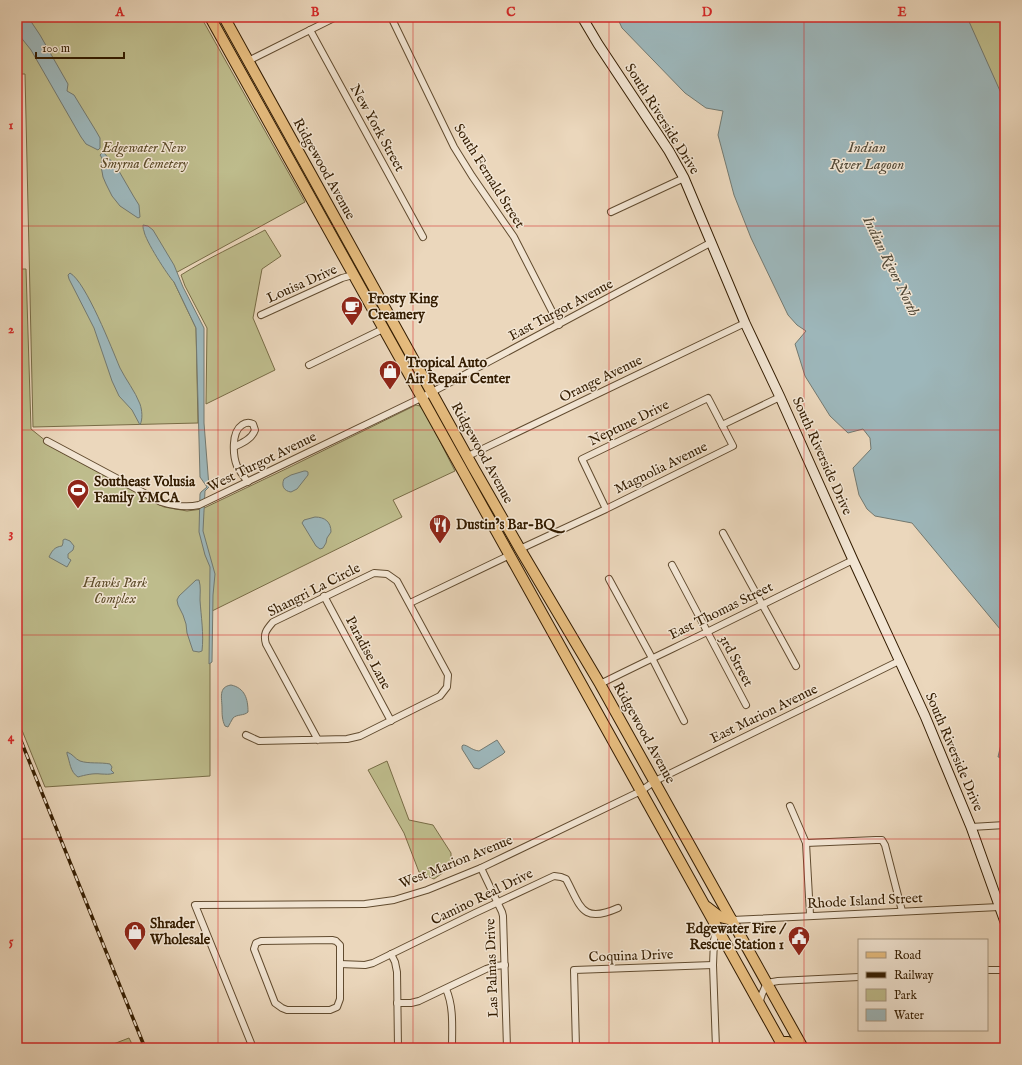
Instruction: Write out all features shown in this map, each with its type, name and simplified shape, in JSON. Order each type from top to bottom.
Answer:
[{"type":"main road","name":"Ridgewood Avenue","points":[[210,17],[782,1045]]},
{"type":"main road","points":[[217,17],[237,53],[247,59]]},
{"type":"main road","name":"Ridgewood Avenue","points":[[224,17],[432,393],[520,549],[600,684],[655,781],[803,1048]]},
{"type":"main road","points":[[242,75],[248,76],[252,80],[283,134],[293,143]]},
{"type":"main road","points":[[313,204],[324,212],[349,257],[361,264]]},
{"type":"main road","points":[[353,275],[359,276],[364,280],[385,318],[397,329]]},
{"type":"main road","points":[[490,520],[499,526],[510,545],[514,548],[520,549]]},
{"type":"main road","points":[[510,555],[516,555],[518,557],[538,588],[544,590]]},
{"type":"main road","name":"Ridgewood Avenue","points":[[704,905],[720,917],[732,920]]},
{"type":"main road","points":[[782,1045],[788,1042],[796,1048]]},
{"type":"street","points":[[247,59],[336,17]]},
{"type":"street","name":"South Fernald Street","points":[[391,17],[454,147],[514,237],[558,325]]},
{"type":"street","name":"South Riverside Drive","points":[[582,17],[598,44],[669,151],[684,178],[745,322],[925,716],[971,827],[1005,922]]},
{"type":"street","name":"New York Street","points":[[310,30],[423,237]]},
{"type":"street","points":[[611,212],[684,178]]},
{"type":"street","name":"East Turgot Avenue","points":[[421,398],[712,242]]},
{"type":"street","name":"Louisa Drive","points":[[261,316],[342,278],[353,275]]},
{"type":"street","name":"Orange Avenue","points":[[468,456],[745,322]]},
{"type":"street","points":[[309,365],[383,329]]},
{"type":"street","points":[[722,425],[780,397]]},
{"type":"street","name":"West Turgot Avenue","points":[[47,441],[161,502],[174,506],[185,507],[202,504],[421,398]]},
{"type":"street","name":"Neptune Drive","points":[[606,509],[582,459],[708,398],[722,425]]},
{"type":"street","name":"Magnolia Avenue","points":[[520,549],[606,509],[733,446],[722,425]]},
{"type":"street","points":[[234,447],[237,467],[248,482]]},
{"type":"street","points":[[722,533],[796,666]]},
{"type":"street","points":[[246,735],[259,741],[347,739],[360,736],[440,696],[447,687],[448,675],[410,603],[510,555]]},
{"type":"street","name":"East Thomas Street","points":[[600,684],[853,560]]},
{"type":"street","name":"3rd Street","points":[[672,565],[746,705]]},
{"type":"street","name":"Shangri La Circle","points":[[318,740],[266,644],[266,630],[273,622],[374,573],[387,574],[397,581],[410,603]]},
{"type":"street","points":[[608,579],[652,658],[684,721]]},
{"type":"street","name":"Paradise Lane","points":[[324,596],[391,721]]},
{"type":"street","name":"East Marion Avenue","points":[[641,791],[655,781],[899,661]]},
{"type":"street","name":"West Marion Avenue","points":[[253,1048],[195,905],[365,904],[394,900],[426,890],[481,868],[641,791]]},
{"type":"street","points":[[790,806],[806,843],[810,915]]},
{"type":"street","points":[[971,827],[1005,825]]},
{"type":"street","points":[[806,843],[882,840],[885,845],[902,911]]},
{"type":"street","name":"Las Palmas Drive","points":[[481,868],[503,916],[507,1048]]},
{"type":"street","name":"Camino Real Drive","points":[[340,964],[365,965],[373,963],[554,876],[561,876],[566,879],[583,910],[590,914],[606,914],[618,908]]},
{"type":"street","name":"Rhode Island Street","points":[[732,920],[810,915],[999,907]]},
{"type":"street","points":[[716,1048],[713,965],[714,940],[717,928]]},
{"type":"street","points":[[332,940],[336,941],[340,945],[340,964],[340,999],[337,1007],[330,1010],[287,1010],[275,1003],[254,949],[256,943],[261,941],[332,940]]},
{"type":"street","points":[[391,954],[396,966],[398,1048]]},
{"type":"street","points":[[397,1003],[418,1002],[486,969],[505,965]]},
{"type":"street","name":"Coquina Drive","points":[[576,1048],[574,970],[713,965]]},
{"type":"street","points":[[988,970],[1005,970]]},
{"type":"street","points":[[759,1004],[767,983],[858,977]]},
{"type":"street","points":[[446,989],[451,1005],[452,1048]]},
{"type":"green space","name":"Edgewater New Smyrna Cemetery","points":[[17,17],[201,17],[305,202],[170,276],[196,328],[198,423],[33,427],[25,74],[17,74]]},
{"type":"green space","points":[[964,17],[1005,17],[1005,101],[989,92]]},
{"type":"green space","points":[[265,230],[281,256],[262,269],[253,318],[275,370],[206,404],[207,328],[185,286],[181,275],[212,257]]},
{"type":"green space","name":"Hawks Park Complex","points":[[17,269],[26,269],[31,429],[57,450],[164,507],[187,511],[202,509],[416,405],[420,406],[425,412],[455,471],[393,500],[402,517],[210,612],[210,776],[45,787],[17,718]]},
{"type":"green space","points":[[387,761],[409,820],[433,825],[451,853],[451,867],[434,879],[419,872],[404,833],[368,770]]},
{"type":"green space","points":[[129,1038],[134,1048],[103,1048]]},
{"type":"water","points":[[17,17],[28,17],[40,35],[68,84],[67,91],[74,95],[100,138],[100,148],[98,150],[86,144],[81,137],[31,50],[19,35],[17,29]]},
{"type":"water","name":"Indian River Lagoon","points":[[617,17],[967,17],[1005,102],[1005,635],[912,523],[875,516],[867,509],[859,495],[853,468],[871,449],[870,438],[863,429],[848,433],[830,416],[805,376],[795,344],[806,331],[797,325],[788,315],[751,238],[734,195],[718,135],[723,111],[706,108],[685,93],[622,28]]},
{"type":"water","points":[[103,152],[116,166],[139,205],[140,217],[138,218],[120,206],[112,196],[103,177],[101,166],[102,158],[100,155]]},
{"type":"water","points":[[143,225],[148,226],[153,230],[174,265],[183,287],[204,328],[204,423],[209,487],[205,491],[203,531],[215,574],[213,595],[212,662],[209,664],[210,567],[199,532],[200,494],[207,487],[200,477],[196,328],[174,282],[152,250],[145,236]]},
{"type":"water","points":[[70,273],[76,279],[91,302],[120,368],[138,399],[142,412],[142,420],[140,425],[132,410],[119,396],[112,381],[94,328],[69,279],[68,275]]},
{"type":"water","points":[[304,471],[308,472],[308,475],[297,489],[291,492],[285,489],[283,486],[284,479]]},
{"type":"water","points":[[315,517],[322,518],[327,521],[331,528],[331,532],[326,543],[323,548],[320,549],[316,546],[302,523],[304,520]]},
{"type":"water","points":[[65,539],[70,541],[74,546],[73,550],[68,554],[68,558],[71,560],[67,567],[49,557],[57,547],[62,546],[63,540]]},
{"type":"water","points":[[196,580],[199,580],[200,585],[203,632],[202,651],[199,652],[193,651],[187,633],[186,624],[177,600],[179,596]]},
{"type":"water","points":[[227,686],[236,686],[243,691],[248,712],[233,718],[228,727],[225,726],[223,719],[222,691]]},
{"type":"water","points":[[1005,727],[1005,758],[998,757]]},
{"type":"water","points":[[497,740],[505,752],[479,769],[474,768],[462,749],[462,746],[465,745],[479,751]]},
{"type":"water","points":[[67,752],[80,761],[110,764],[112,767],[111,770],[114,773],[92,774],[78,777],[72,770]]},
{"type":"railway","points":[[17,731],[145,1048]]},
{"type":"place","name":"Frosty King Creamery","points":[[352,326]]},
{"type":"place","name":"Tropical Auto Air Repair Center","points":[[390,390]]},
{"type":"place","name":"Southeast Volusia Family YMCA","points":[[78,510]]},
{"type":"place","name":"Dustin’s Bar-BQ","points":[[440,544]]},
{"type":"place","name":"Shrader Wholesale","points":[[135,952]]},
{"type":"place","name":"Edgewater Fire / Rescue Station 1","points":[[799,956]]},
{"type":"water label","name":"Indian River North","points":[[891,266]]}]
